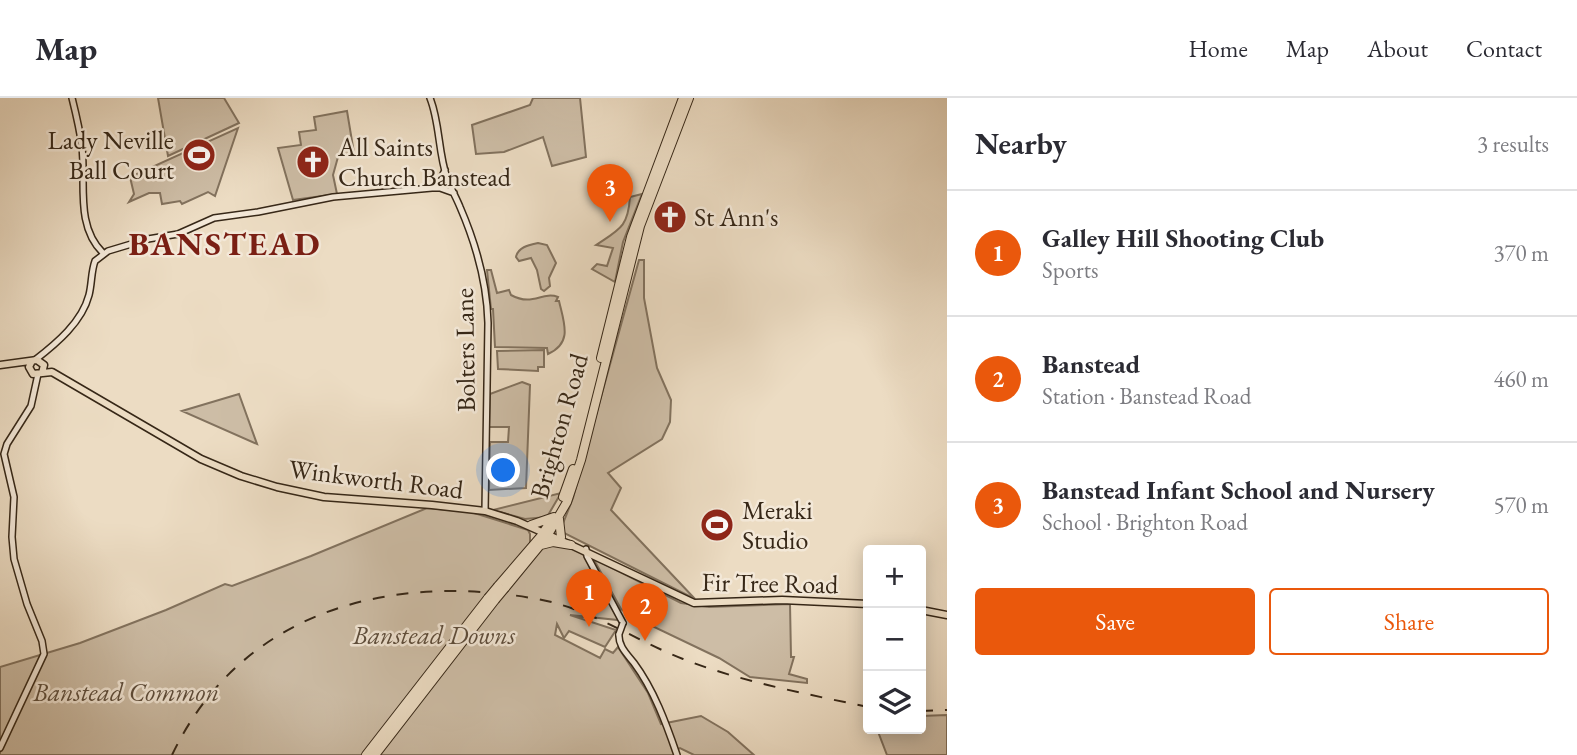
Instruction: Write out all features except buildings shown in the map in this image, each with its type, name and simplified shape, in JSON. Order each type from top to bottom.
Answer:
[{"type":"highway","name":"Brighton Road","points":[[566,498],[631,237],[683,98]]},
{"type":"highway","name":"Brighton Road","points":[[366,755],[547,533],[557,517],[581,460],[640,226],[689,98]]},
{"type":"highway","points":[[561,537],[557,517],[531,527],[536,546],[553,542],[571,545]]},
{"type":"highway","name":"Brighton Road","points":[[375,755],[491,599]]},
{"type":"main road","points":[[72,98],[82,147],[85,217],[93,240],[103,253]]},
{"type":"main road","points":[[0,748],[44,654],[14,559],[14,497],[4,454],[7,444],[31,406],[37,367],[86,306],[95,261],[103,253],[148,239],[178,234],[214,218],[333,197],[432,188],[444,184],[445,170],[430,98]]},
{"type":"main road","name":"Bolters Lane","points":[[444,184],[454,193],[481,266],[488,306],[485,511]]},
{"type":"main road","name":"Winkworth Road","points":[[0,365],[37,367],[59,376],[179,448],[220,468],[266,484],[324,497],[485,511],[517,521]]},
{"type":"main road","name":"Fir Tree Road","points":[[517,521],[561,537],[694,603],[782,600],[863,604]]},
{"type":"main road","name":"Fir Tree Road","points":[[547,533],[586,550]]},
{"type":"main road","points":[[586,550],[623,623],[619,634],[620,644],[654,698],[677,755]]},
{"type":"main road","points":[[926,611],[947,615]]},
{"type":"green space","points":[[158,98],[224,98],[239,123],[168,156]]},
{"type":"green space","points":[[533,98],[580,98],[586,157],[552,166],[543,137],[504,152],[476,154],[472,125],[530,105]]},
{"type":"green space","points":[[347,111],[354,153],[338,157],[333,175],[337,194],[293,200],[278,148],[301,145],[299,132],[316,130],[314,117]]},
{"type":"green space","points":[[238,128],[215,196],[208,192],[182,204],[180,201],[162,204],[160,193],[149,193],[129,202],[134,194],[130,177]]},
{"type":"green space","points":[[642,194],[623,242],[615,282],[592,269],[597,264],[607,266],[613,248],[596,245],[625,221],[630,197]]},
{"type":"green space","points":[[538,243],[547,245],[556,263],[549,278],[550,286],[544,291],[531,258],[519,261],[516,257],[521,249]]},
{"type":"green space","points":[[639,260],[644,260],[644,298],[657,368],[671,400],[670,422],[662,439],[608,473],[621,488],[611,510],[695,599],[562,532]]},
{"type":"green space","points":[[487,270],[491,270],[497,293],[509,290],[511,295],[525,300],[558,297],[556,301],[559,301],[565,332],[556,349],[548,354],[547,348],[495,347]]},
{"type":"green space","points":[[544,350],[544,367],[538,367],[538,371],[498,369],[497,351]]},
{"type":"green space","points":[[522,382],[530,385],[526,488],[489,490],[490,442],[508,442],[509,427],[489,427],[490,394]]},
{"type":"green space","points":[[239,394],[257,444],[182,411]]},
{"type":"green space","points":[[561,493],[547,517],[525,519],[493,510]]},
{"type":"green space","name":"Banstead Downs","points":[[427,508],[471,512],[528,530],[530,543],[565,546],[584,555],[618,620],[570,615],[616,630],[605,647],[569,631],[564,638],[557,624],[555,635],[600,658],[605,649],[613,653],[618,647],[648,693],[661,724],[701,716],[728,732],[754,755],[694,755],[680,748],[674,751],[675,755],[0,755],[0,667],[80,643],[225,584],[232,586],[311,556]]},
{"type":"green space","points":[[593,558],[681,603],[709,607],[790,604],[791,657],[794,657],[789,674],[807,679],[807,683],[750,677],[719,658],[629,615],[621,609]]},
{"type":"green space","points":[[947,715],[947,755],[887,755],[879,734],[926,734],[926,716]]},
{"type":"railway","points":[[172,755],[201,706],[237,666],[279,635],[325,613],[375,599],[427,592],[482,592],[556,603],[594,617],[705,667],[775,687],[863,706]]},
{"type":"railway","points":[[926,711],[947,710]]},
{"type":"place","name":"Lady Neville Ball Court","points":[[199,155]]},
{"type":"place","name":"All Saints Church Banstead","points":[[313,162]]},
{"type":"place","name":"St Ann's","points":[[670,217]]},
{"type":"place","name":"Banstead Infant School and Nursery","points":[[610,222]]},
{"type":"place","name":"Meraki Studio","points":[[717,525]]},
{"type":"place","name":"Galley Hill Shooting Club","points":[[589,627]]},
{"type":"place","name":"Banstead","points":[[645,641]]},
{"type":"district","name":"BANSTEAD","points":[[225,243]]},
{"type":"park label","name":"Banstead Common","points":[[126,692]]}]
